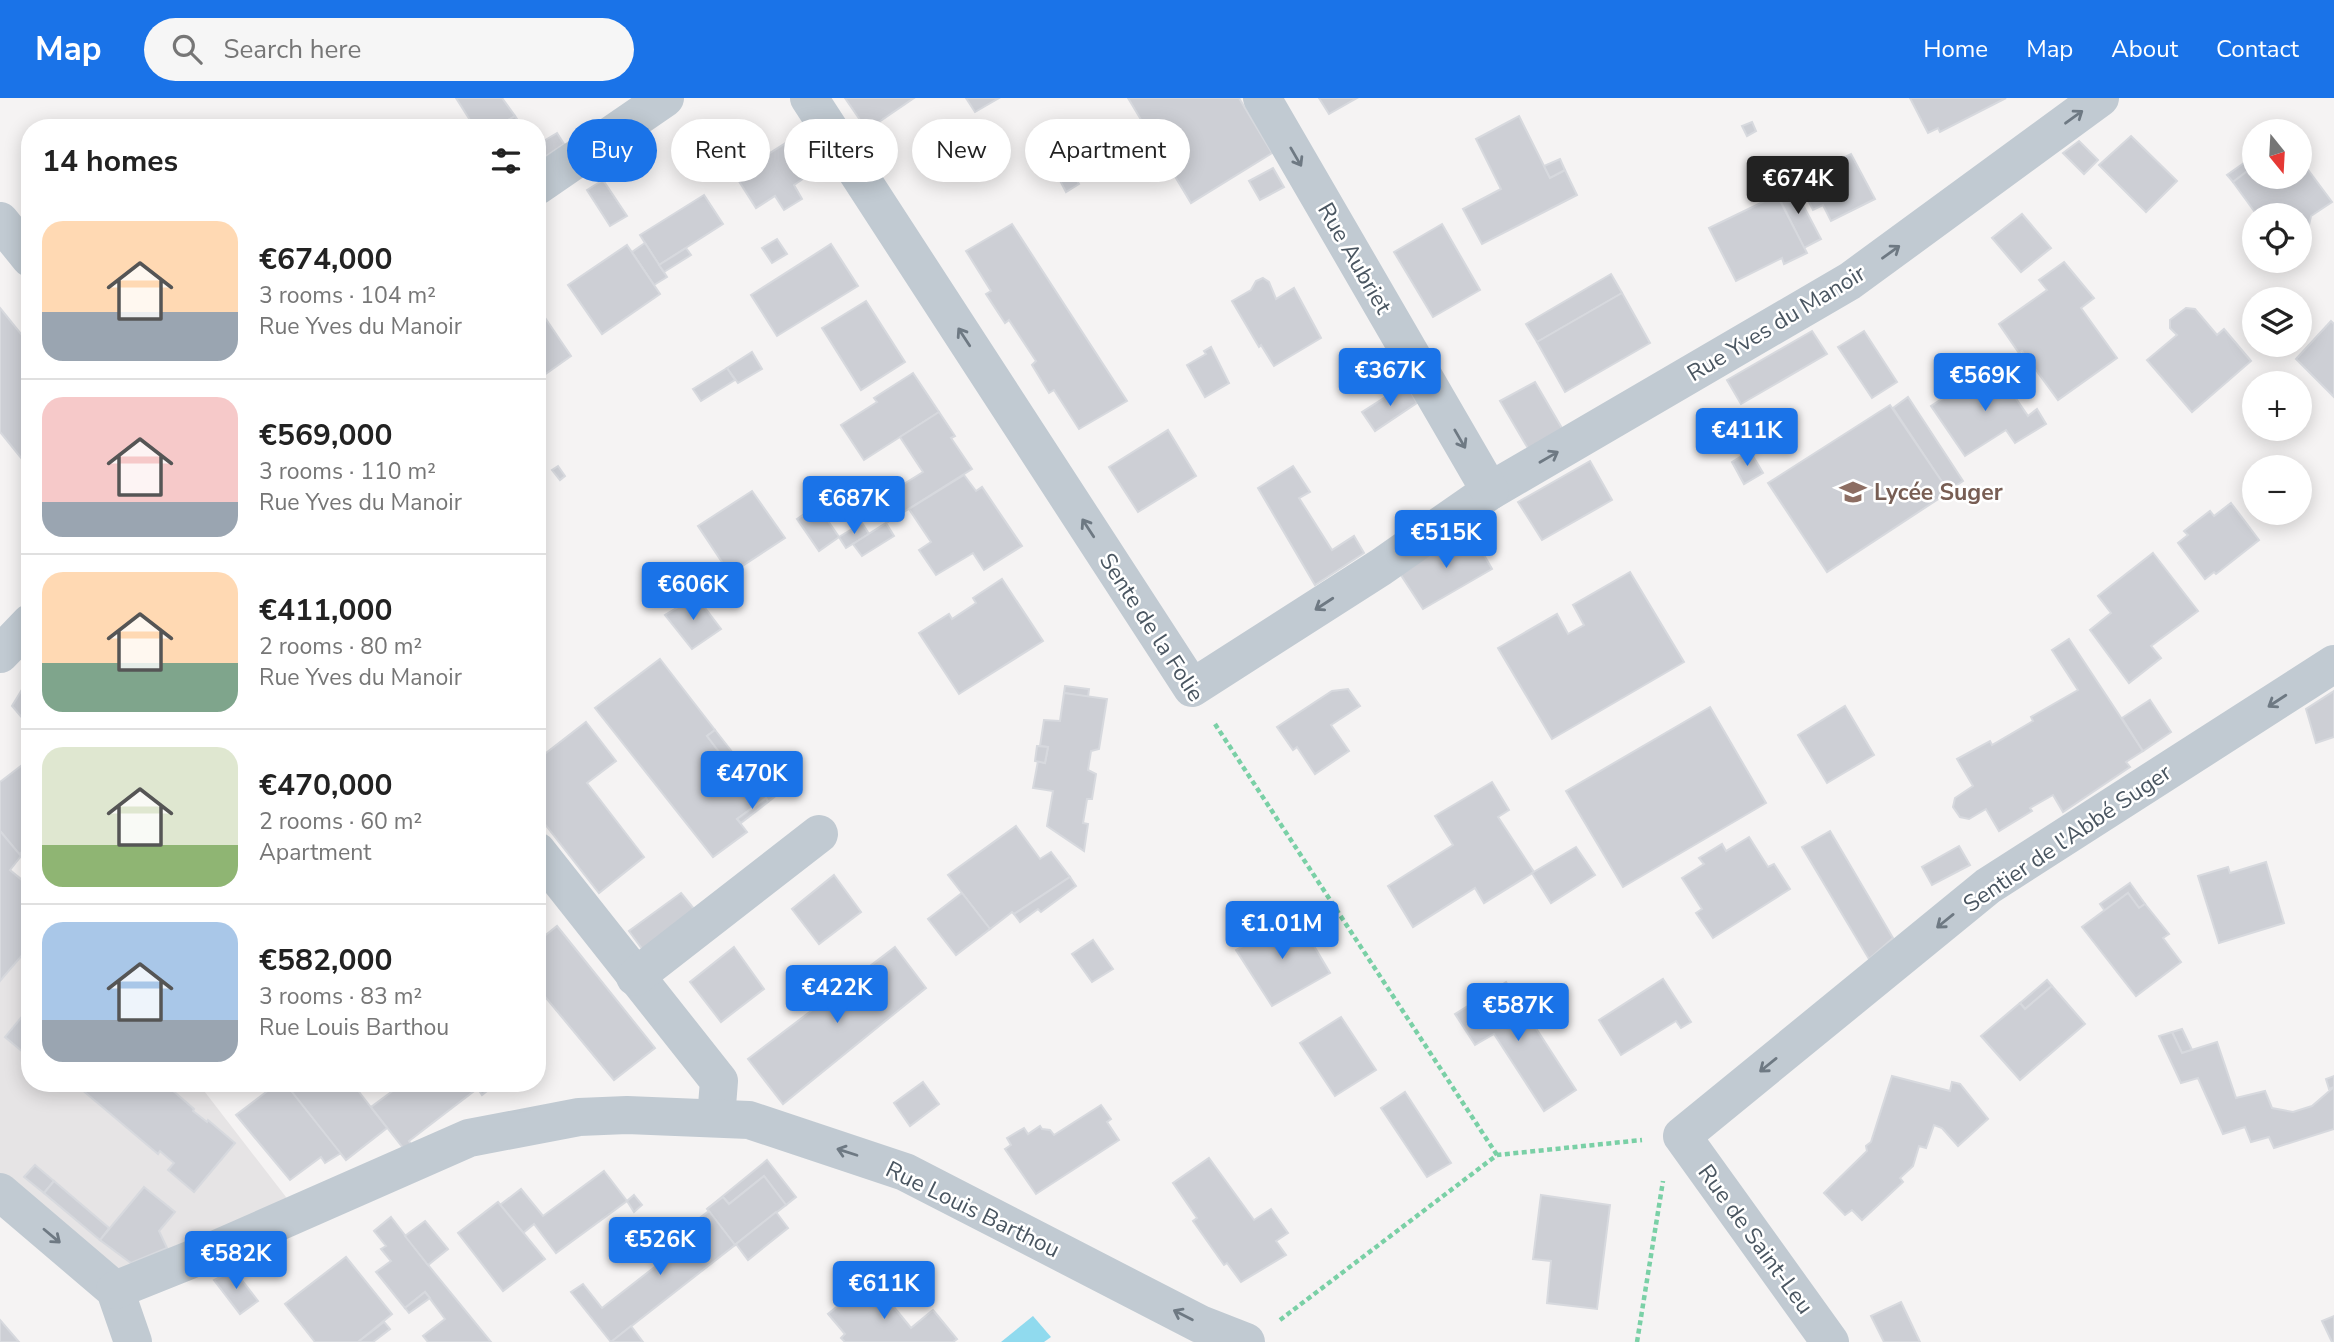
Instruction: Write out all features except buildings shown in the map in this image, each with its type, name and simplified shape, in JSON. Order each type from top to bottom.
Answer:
[{"type":"street","points":[[546,180],[665,98]]},
{"type":"street","name":"Sente de la Folie","points":[[809,98],[1192,688]]},
{"type":"street","name":"Rue Aubriet","points":[[1262,98],[1490,491]]},
{"type":"street","name":"Rue Yves du Manoir","points":[[1192,688],[1381,567],[1490,491],[1850,281],[2100,98]]},
{"type":"street","points":[[0,221],[21,247]]},
{"type":"street","points":[[0,654],[21,632]]},
{"type":"street","name":"Sentier de l'Abbé Suger","points":[[1682,1136],[1988,886],[2334,664]]},
{"type":"street","points":[[635,977],[819,834]]},
{"type":"street","points":[[546,863],[719,1081],[716,1118]]},
{"type":"street","name":"Rue Louis Barthou","points":[[0,1192],[118,1324],[210,1252],[469,1138],[579,1117],[627,1115],[749,1120],[905,1172],[1200,1324],[1259,1334]]},
{"type":"street","name":"Rue de Saint-Leu","points":[[1682,1136],[1830,1342]]},
{"type":"path","name":"Sente de la Folie","points":[[1192,688],[1497,1155]]},
{"type":"path","points":[[1259,1334],[1497,1155],[1682,1136],[1660,1187],[1637,1342]]},
{"type":"shaded area","points":[[0,831],[21,856],[11,870],[21,877],[21,1092],[205,1092],[296,1210],[115,1290],[0,1180]]},
{"type":"water","points":[[1033,1316],[1051,1337],[1044,1342],[1001,1342]]},
{"type":"place","name":"Lycée Suger","points":[[1853,492]]}]
